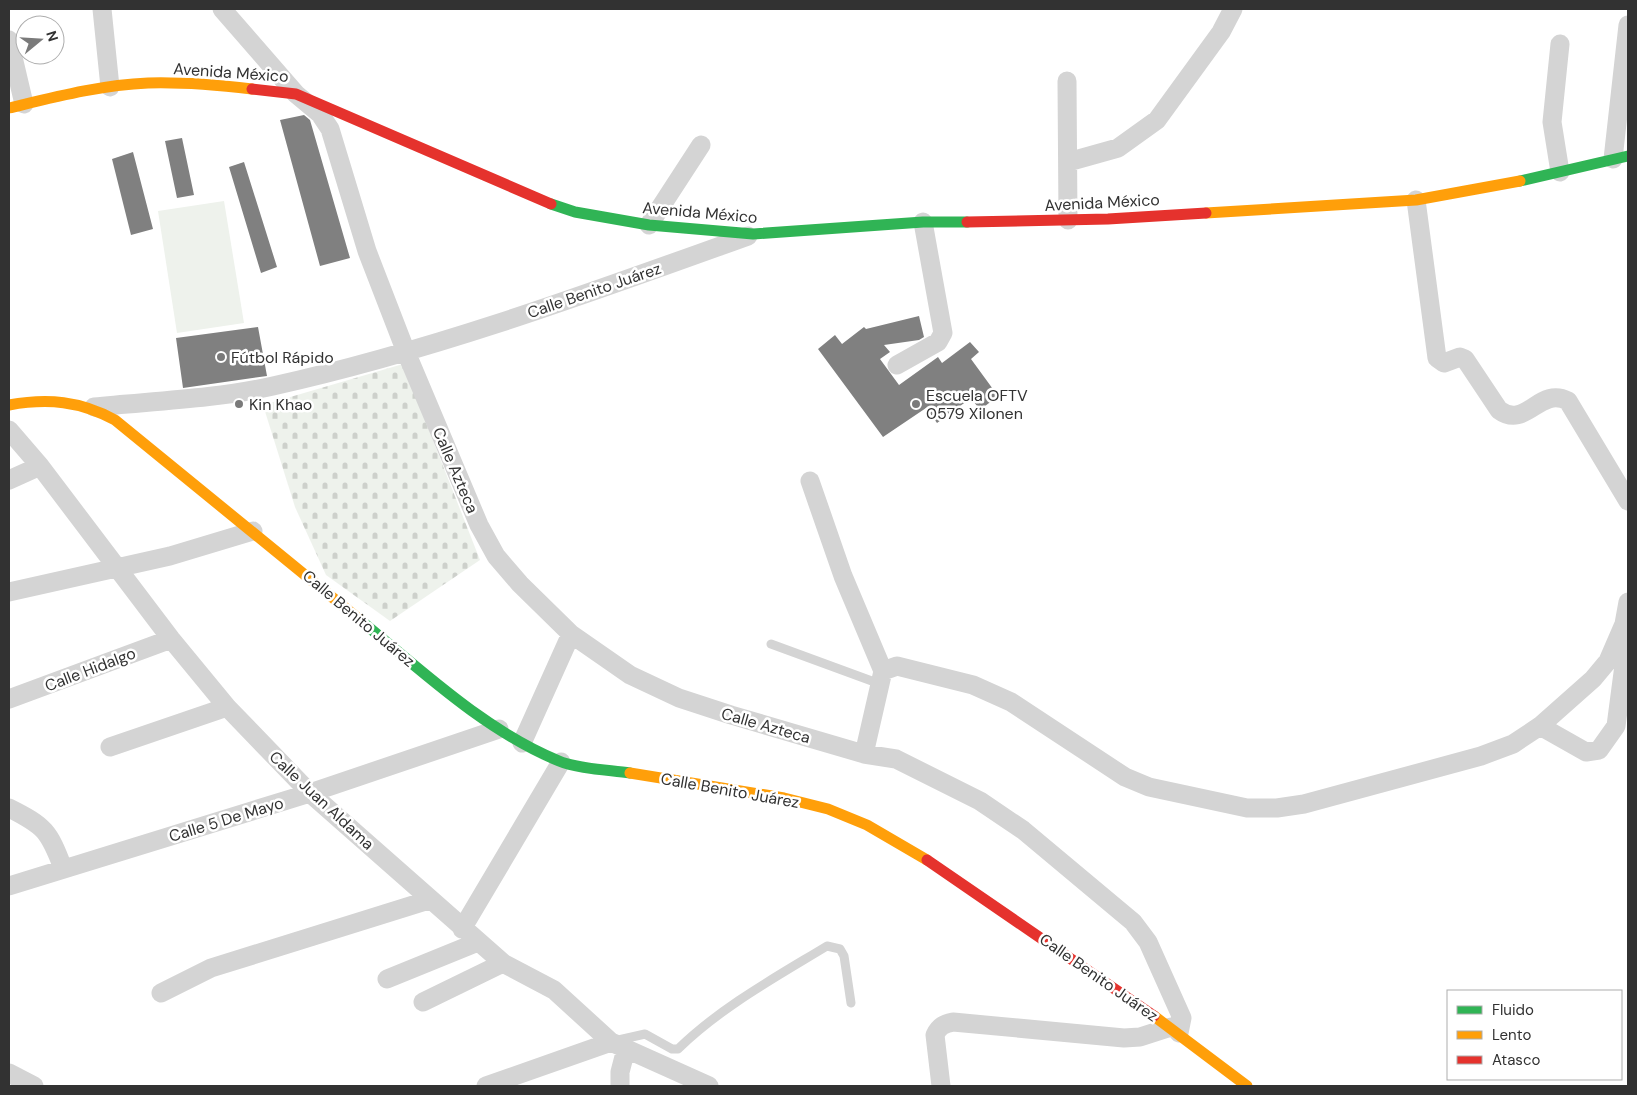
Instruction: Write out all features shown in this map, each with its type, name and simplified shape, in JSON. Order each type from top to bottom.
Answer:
[{"type":"street","points":[[102,9],[110,87]]},
{"type":"street","name":"Calle Azteca","points":[[222,9],[296,94],[320,114],[330,130],[367,251],[406,352],[479,525],[496,556],[520,584],[571,634],[630,675],[679,698],[864,754],[896,759],[980,801],[1023,830],[1132,922],[1148,942],[1182,1018],[1182,1026],[1175,1030]]},
{"type":"street","points":[[1068,162],[1118,148],[1157,120],[1222,32],[1233,9]]},
{"type":"street","points":[[1620,157],[1628,25]]},
{"type":"street","points":[[9,40],[16,106]]},
{"type":"street","points":[[1560,44],[1552,122],[1560,172]]},
{"type":"street","points":[[1067,81],[1068,220]]},
{"type":"street","name":"Avenida México","points":[[16,106],[81,91],[148,83],[219,85],[296,94],[527,195],[575,212],[649,226],[753,234],[923,222],[1068,220],[1416,200],[1474,192],[1620,157]]},
{"type":"street","points":[[649,226],[701,145]]},
{"type":"street","points":[[1416,200],[1437,358],[1444,363],[1460,357],[1465,359],[1499,410],[1505,414],[1513,416],[1522,414],[1547,398],[1554,397],[1568,401],[1628,500]]},
{"type":"street","points":[[897,365],[938,342],[943,333],[923,222]]},
{"type":"street","name":"Calle Benito Juárez","points":[[94,407],[273,386],[406,352],[579,297],[753,234]]},
{"type":"street","points":[[9,405],[28,401],[60,400],[94,407]]},
{"type":"street","name":"Calle Benito Juárez","points":[[94,407],[137,436],[460,702],[522,743],[561,762],[784,798],[828,809],[867,825],[909,848],[951,875],[1175,1030],[1247,1086]]},
{"type":"street","name":"Calle Juan Aldama","points":[[9,430],[40,466],[170,638],[227,707],[310,793],[429,900],[503,963],[554,990],[619,1045],[709,1086]]},
{"type":"street","points":[[9,480],[40,466]]},
{"type":"street","points":[[810,481],[882,677],[864,754]]},
{"type":"street","points":[[9,592],[170,556],[253,530]]},
{"type":"street","points":[[882,677],[897,666],[980,688],[1011,702],[1125,777],[1149,787],[1178,795],[1247,808],[1277,808],[1304,804],[1481,756],[1513,744],[1540,726],[1593,679],[1608,661],[1624,624],[1628,602]]},
{"type":"street","points":[[1540,726],[1586,752],[1599,750],[1616,726],[1626,650],[1624,624]]},
{"type":"street","points":[[522,743],[571,634]]},
{"type":"street","name":"Calle Hidalgo","points":[[9,700],[170,638]]},
{"type":"street","points":[[110,747],[227,707]]},
{"type":"street","name":"Calle 5 De Mayo","points":[[9,886],[310,793],[499,729]]},
{"type":"street","points":[[462,929],[561,762]]},
{"type":"street","points":[[9,808],[36,821],[45,830],[52,840],[63,868]]},
{"type":"street","points":[[160,993],[211,968],[429,900]]},
{"type":"street","points":[[387,980],[478,942]]},
{"type":"street","points":[[423,1002],[503,963]]},
{"type":"street","points":[[941,1086],[936,1035],[938,1028],[944,1024],[953,1022],[1124,1038],[1175,1030]]},
{"type":"street","points":[[486,1086],[619,1045],[620,1086]]},
{"type":"street","points":[[9,1073],[34,1086]]},
{"type":"lane","points":[[771,644],[882,677]]},
{"type":"lane","points":[[619,1045],[645,1034],[672,1049],[678,1049],[700,1027],[776,976],[827,946],[840,949],[844,956],[851,1004]]},
{"type":"green space","points":[[224,201],[244,323],[177,333],[158,211]]},
{"type":"green space","points":[[403,364],[480,560],[390,621],[326,575],[295,507],[263,405]]},
{"type":"building","points":[[304,115],[310,120],[350,258],[320,266],[280,120]]},
{"type":"building","points":[[182,138],[194,195],[177,198],[165,141]]},
{"type":"building","points":[[133,152],[153,229],[131,235],[112,159]]},
{"type":"building","points":[[244,162],[277,267],[261,273],[229,167]]},
{"type":"building","points":[[919,316],[924,337],[919,340],[884,345],[890,352],[880,359],[899,385],[938,357],[942,363],[970,342],[979,352],[971,359],[998,396],[980,410],[971,398],[937,423],[926,408],[883,437],[818,349],[835,335],[842,344],[864,327],[866,329]]},
{"type":"building","name":"Fútbol Rápido","points":[[258,327],[267,376],[183,388],[176,338]]},
{"type":"traffic: fast","points":[[1520,181],[1628,156]]},
{"type":"traffic: fast","points":[[551,204],[575,212],[649,225],[753,234],[923,222],[967,222]]},
{"type":"traffic: fast","points":[[360,620],[430,679],[479,716],[531,748],[567,764],[584,768],[630,773]]},
{"type":"traffic: slow","points":[[9,108],[78,92],[130,84],[187,83],[252,89]]},
{"type":"traffic: slow","points":[[1206,213],[1416,200],[1520,181]]},
{"type":"traffic: slow","points":[[9,405],[37,402],[64,403],[89,409],[115,420],[360,620]]},
{"type":"traffic: slow","points":[[630,773],[784,798],[828,809],[867,825],[927,860]]},
{"type":"traffic: slow","points":[[1154,1016],[1247,1086]]},
{"type":"traffic: jam","points":[[252,89],[296,94],[551,204]]},
{"type":"traffic: jam","points":[[967,222],[1108,219],[1206,213]]},
{"type":"traffic: jam","points":[[927,860],[1154,1016]]},
{"type":"place","name":"Fútbol Rápido","points":[[221,357]]},
{"type":"place","name":"Kin Khao","points":[[239,404]]},
{"type":"place","name":"Escuela OFTV 0579 Xilonen","points":[[916,404]]}]
